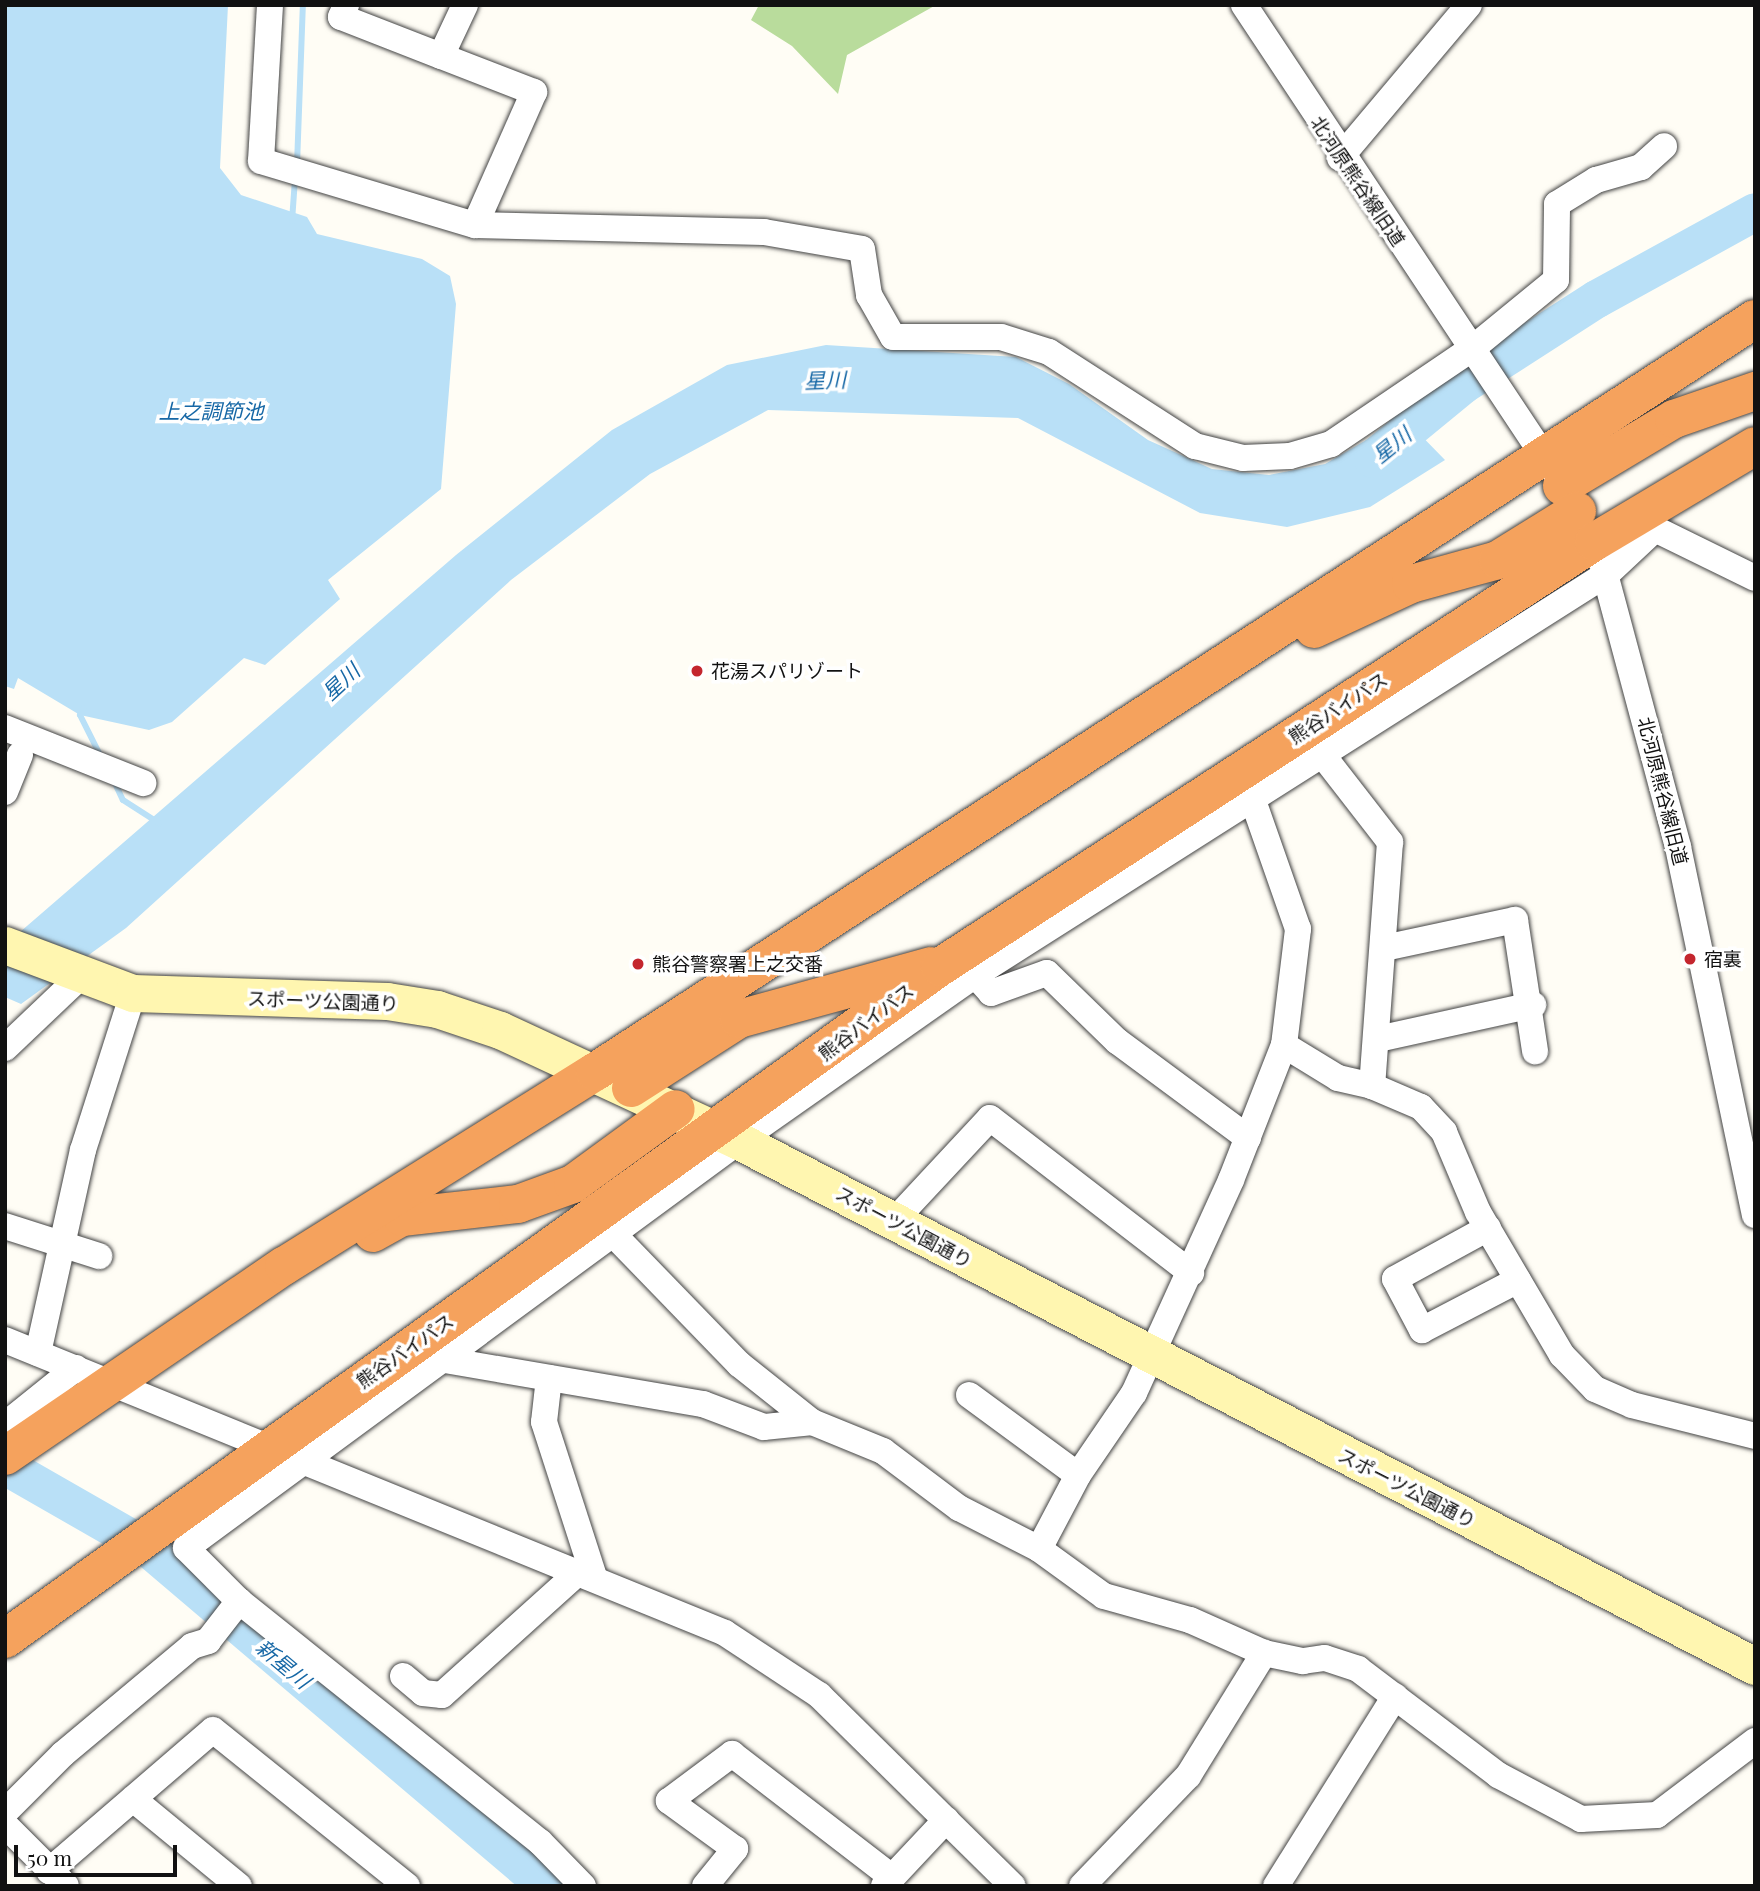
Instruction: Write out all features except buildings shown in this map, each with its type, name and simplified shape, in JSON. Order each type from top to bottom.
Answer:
[{"type":"highway","name":"熊谷バイパス","points":[[5,1639],[104,1564],[268,1447],[729,1136],[958,971],[1577,513],[1755,319]]},
{"type":"highway","points":[[1221,663],[1271,651],[1411,584],[1498,560],[1577,513],[1674,419],[1755,391]]},
{"type":"highway","name":"熊谷バイパス","points":[[9,1443],[115,1384],[264,1280],[595,1072],[1221,663],[1577,513],[1755,446]]},
{"type":"highway","points":[[631,1088],[739,1018],[921,965],[958,971]]},
{"type":"highway","points":[[264,1280],[291,1281],[402,1217],[518,1204],[573,1184],[676,1109]]},
{"type":"street","points":[[270,5],[261,161],[475,225],[764,232],[862,249],[869,295],[893,337],[1001,337],[1049,352],[1195,446],[1243,458],[1290,456],[1331,444],[1475,351],[1556,280],[1557,204],[1597,180],[1641,167],[1664,146]]},
{"type":"street","points":[[346,5],[341,18],[534,92],[475,225]]},
{"type":"street","points":[[441,56],[465,5]]},
{"type":"street","name":"北河原熊谷線旧道","points":[[1244,5],[1340,158],[1505,391],[1577,513],[1691,902],[1755,1214]]},
{"type":"street","points":[[1340,158],[1469,5]]},
{"type":"street","points":[[1248,1138],[1117,1041],[1046,973],[991,993],[958,971],[1321,753],[1577,513],[1655,529],[1755,578]]},
{"type":"street","points":[[5,728],[143,783]]},
{"type":"street","points":[[1321,753],[1390,842],[1378,1040],[1372,1086]]},
{"type":"street","points":[[5,792],[20,755]]},
{"type":"street","points":[[1039,1549],[1078,1475],[1152,1356],[1191,1273],[1284,1045],[1298,929],[1251,795]]},
{"type":"street","points":[[1384,947],[1515,920],[1533,1006],[1535,1051]]},
{"type":"street","name":"スポーツ公園通り","points":[[5,945],[81,976],[133,993],[373,1000],[437,1009],[595,1072],[729,1136],[1755,1666]]},
{"type":"street","points":[[5,1048],[81,976]]},
{"type":"street","points":[[38,1353],[83,1150],[133,993]]},
{"type":"street","points":[[1378,1040],[1533,1006]]},
{"type":"street","points":[[1284,1045],[1338,1078],[1372,1086],[1421,1107],[1444,1132],[1488,1228],[1518,1280],[1562,1354],[1595,1389],[1632,1405],[1755,1436]]},
{"type":"street","points":[[893,1222],[990,1118],[1191,1273]]},
{"type":"street","points":[[583,1886],[540,1842],[239,1602],[186,1548],[439,1359],[614,1235],[729,1136]]},
{"type":"street","points":[[5,1226],[99,1256]]},
{"type":"street","points":[[1488,1228],[1395,1279],[1422,1331],[1518,1280]]},
{"type":"street","points":[[614,1235],[739,1364],[812,1422],[883,1451],[959,1508],[1039,1549],[1104,1596],[1190,1620],[1264,1653],[1303,1661],[1325,1658],[1358,1669],[1498,1775],[1581,1819],[1657,1815],[1755,1741]]},
{"type":"street","points":[[5,1340],[303,1462],[587,1573],[725,1633],[819,1695],[1013,1886]]},
{"type":"street","points":[[439,1359],[703,1404],[764,1427],[812,1422]]},
{"type":"street","points":[[9,1443],[76,1368]]},
{"type":"street","points":[[549,1378],[544,1422],[587,1573]]},
{"type":"street","points":[[969,1395],[1078,1475]]},
{"type":"street","points":[[403,1676],[423,1693],[442,1695],[587,1573]]},
{"type":"street","points":[[5,1812],[63,1754],[192,1646],[208,1641],[239,1602]]},
{"type":"street","points":[[1082,1886],[1188,1776],[1264,1653]]},
{"type":"street","points":[[1276,1886],[1395,1696]]},
{"type":"street","points":[[5,1825],[58,1878],[132,1799],[213,1730],[407,1886]]},
{"type":"street","points":[[706,1886],[734,1849],[669,1801],[732,1754],[888,1881],[946,1820]]},
{"type":"street","points":[[132,1799],[239,1886]]},
{"type":"green space","points":[[759,5],[936,5],[847,55],[838,94],[792,46],[751,20]]},
{"type":"water","name":"上之調節池","points":[[5,5],[228,5],[220,168],[241,195],[307,217],[317,234],[422,259],[450,276],[456,304],[441,489],[328,580],[340,599],[265,665],[244,658],[172,722],[149,730],[80,715],[18,678],[14,689],[5,686]]},
{"type":"water","points":[[826,345],[1016,357],[1069,384],[1148,440],[1212,469],[1269,475],[1325,464],[1404,418],[1445,460],[1370,507],[1287,527],[1200,513],[1018,418],[768,410],[650,474],[511,580],[126,928],[21,1004],[5,997],[5,945],[456,555],[612,430],[727,365]]},
{"type":"waterway","points":[[297,165],[303,5]]},
{"type":"waterway","points":[[292,221],[295,179]]},
{"type":"waterway","name":"星川","points":[[1373,459],[1463,385],[1597,299],[1755,212]]},
{"type":"waterway","points":[[84,708],[80,715],[101,757]]},
{"type":"waterway","points":[[113,779],[123,800],[159,823]]},
{"type":"waterway","name":"新星川","points":[[5,1466],[148,1548],[546,1886]]},
{"type":"place","name":"花湯スパリゾート","points":[[697,671]]},
{"type":"place","name":"宿裏","points":[[1690,959]]},
{"type":"place","name":"熊谷警察署上之交番","points":[[638,964]]}]
